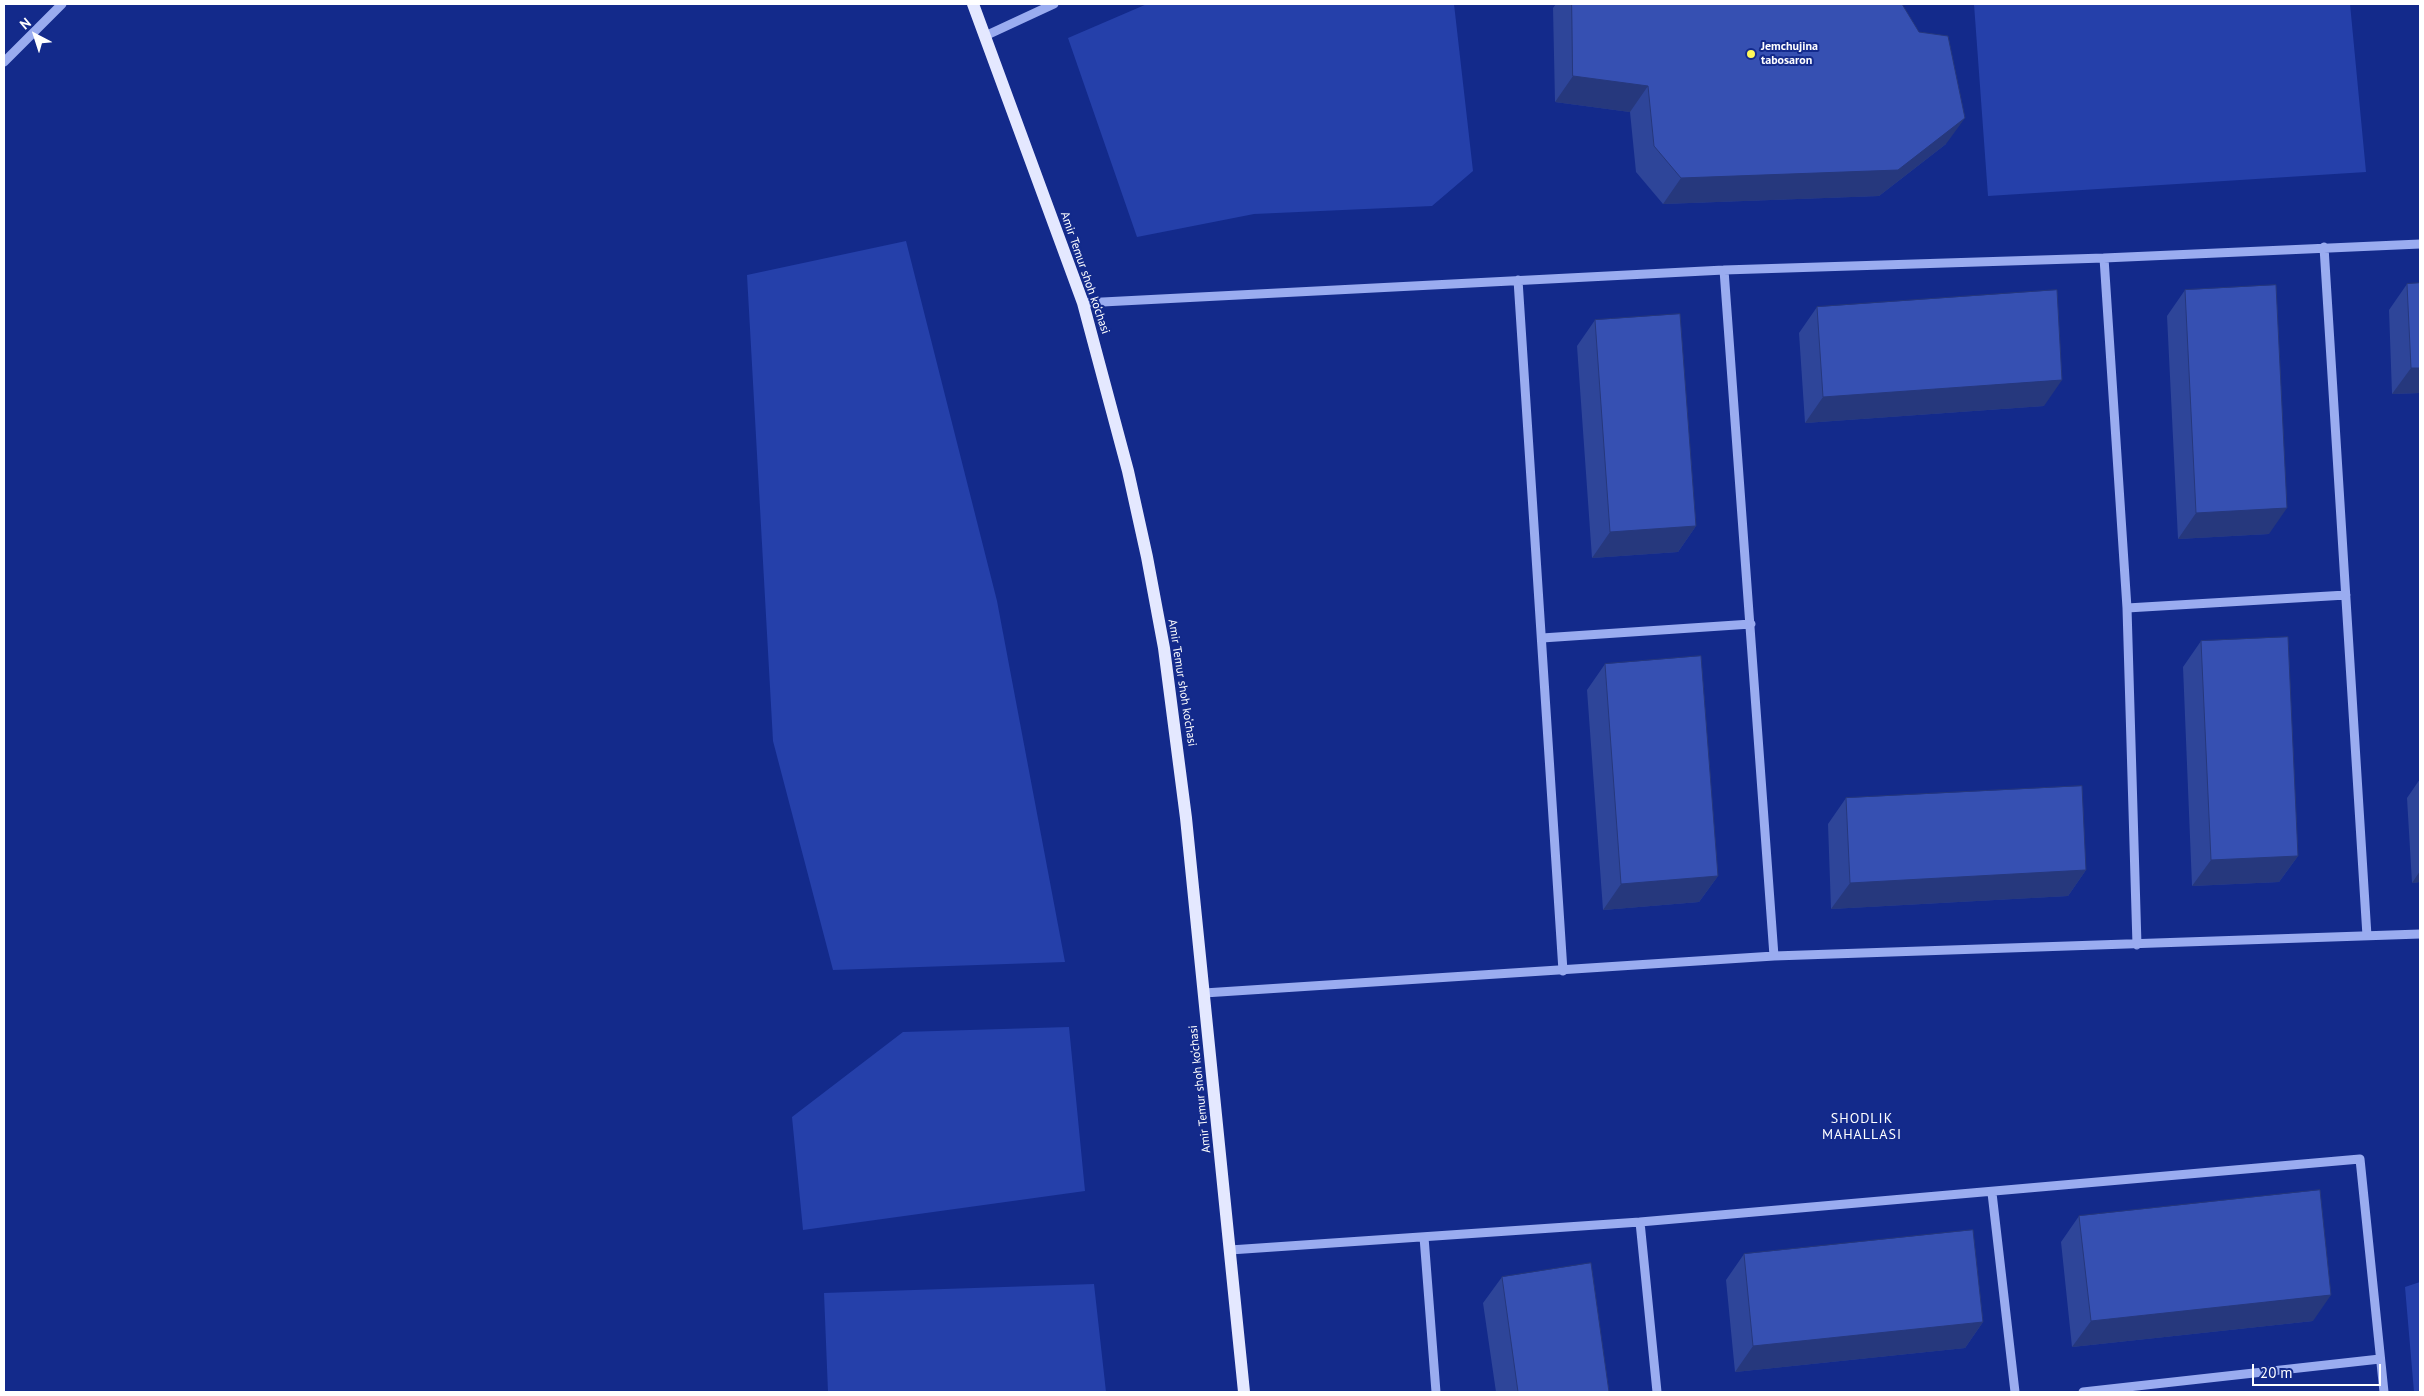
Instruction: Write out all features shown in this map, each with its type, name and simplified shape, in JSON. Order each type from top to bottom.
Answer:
[{"type":"main road","name":"Amir Temur shoh ko‘chasi","points":[[974,4],[1083,303],[1128,470],[1164,648],[1186,818],[1244,1392]]},
{"type":"street","points":[[4,62],[62,4]]},
{"type":"street","points":[[985,36],[1054,4]]},
{"type":"street","points":[[1083,303],[1724,270],[2104,258],[2420,244]]},
{"type":"street","points":[[2324,247],[2367,936]]},
{"type":"street","points":[[2104,258],[2127,608],[2137,946]]},
{"type":"street","points":[[1724,270],[1774,956]]},
{"type":"street","points":[[1518,280],[1563,971]]},
{"type":"street","points":[[2127,608],[2346,595]]},
{"type":"street","points":[[1542,638],[1751,624]]},
{"type":"street","points":[[1204,993],[1774,956],[2137,946],[2420,934]]},
{"type":"street","points":[[1230,1250],[1640,1222],[1992,1193],[2360,1159],[2384,1392]]},
{"type":"street","points":[[1992,1193],[2015,1392]]},
{"type":"street","points":[[1640,1222],[1657,1392]]},
{"type":"street","points":[[1424,1237],[1436,1392]]},
{"type":"street","points":[[2083,1392],[2380,1360]]},
{"type":"shaded area","points":[[1147,4],[1454,4],[1473,171],[1432,206],[1254,214],[1137,237],[1068,38]]},
{"type":"shaded area","points":[[1974,4],[2350,4],[2366,172],[1988,196]]},
{"type":"shaded area","points":[[906,241],[997,601],[1065,962],[833,970],[773,741],[747,275]]},
{"type":"shaded area","points":[[1069,1027],[1085,1191],[803,1230],[792,1117],[903,1032]]},
{"type":"shaded area","points":[[2420,1282],[2420,1392],[2414,1392],[2405,1287]]},
{"type":"shaded area","points":[[1094,1284],[1106,1392],[828,1392],[824,1293]]},
{"type":"building","points":[[1572,4],[1902,4],[1919,32],[1948,36],[1965,118],[1898,170],[1681,178],[1654,146],[1648,86],[1573,76]]},
{"type":"building","points":[[2420,283],[2420,368],[2411,368],[2407,284]]},
{"type":"building","points":[[2276,285],[2287,508],[2196,513],[2185,290]]},
{"type":"building","points":[[2057,290],[2062,380],[1823,397],[1817,307]]},
{"type":"building","points":[[1680,314],[1696,526],[1610,532],[1595,320]]},
{"type":"building","points":[[2288,637],[2298,856],[2211,860],[2201,641]]},
{"type":"building","points":[[1701,656],[1718,876],[1621,884],[1605,664]]},
{"type":"building","points":[[2082,786],[2086,870],[1850,883],[1846,798]]},
{"type":"building","points":[[2320,1190],[2331,1295],[2091,1321],[2079,1216]]},
{"type":"building","points":[[1973,1230],[1983,1322],[1753,1346],[1744,1254]]},
{"type":"building","points":[[1591,1263],[1609,1392],[1518,1392],[1502,1277]]},
{"type":"place","name":"Jemchujina tabosaron","points":[[1751,54]]},
{"type":"district","name":"SHODLIK MAHALLASI","points":[[1862,1128]]}]
